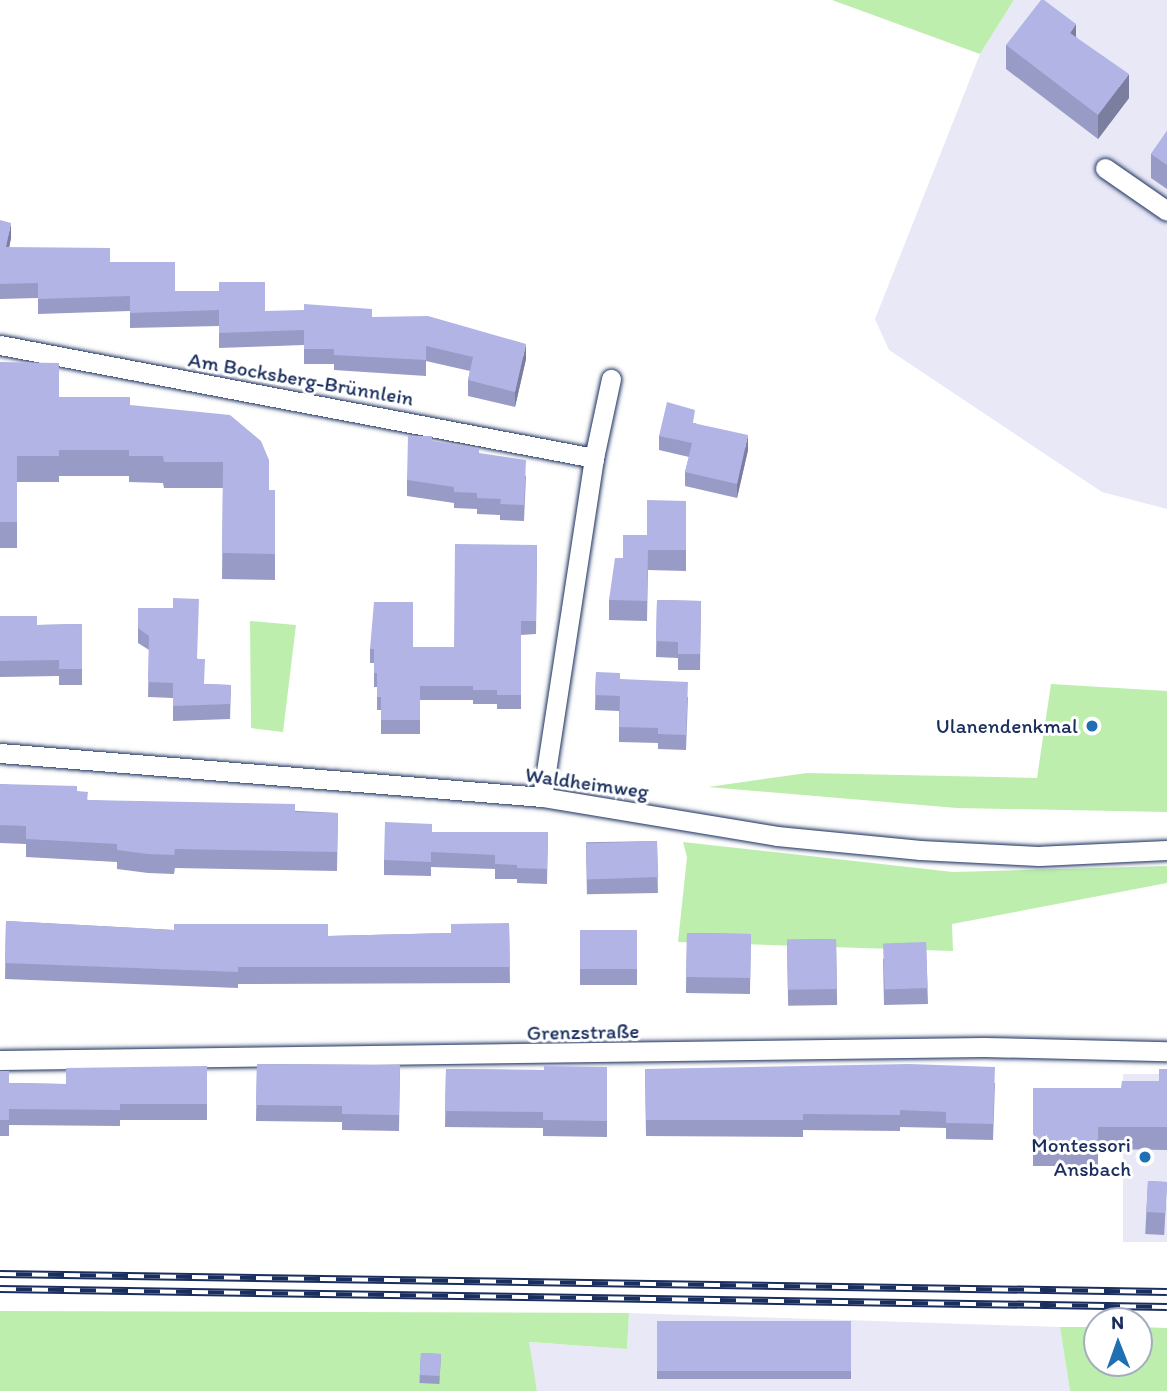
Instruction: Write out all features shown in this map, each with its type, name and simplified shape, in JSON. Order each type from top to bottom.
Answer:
[{"type":"street","points":[[1105,168],[1167,211]]},
{"type":"street","name":"Am Bocksberg-Brünnlein","points":[[0,345],[594,458]]},
{"type":"street","points":[[542,797],[594,458],[611,379]]},
{"type":"street","name":"Waldheimweg","points":[[0,753],[542,797],[776,836],[920,850],[1038,856],[1167,850]]},
{"type":"street","name":"Grenzstraße","points":[[0,1060],[984,1047],[1167,1051]]},
{"type":"shaded area","points":[[1014,0],[1167,0],[1167,509],[1102,492],[889,350],[875,319],[980,54]]},
{"type":"shaded area","name":"Montessori Ansbach","points":[[1123,1074],[1167,1074],[1167,1242],[1123,1242]]},
{"type":"shaded area","points":[[629,1313],[1060,1327],[1070,1391],[537,1391],[528,1342],[627,1349]]},
{"type":"green space","points":[[832,0],[1014,0],[980,54]]},
{"type":"green space","points":[[250,621],[296,625],[283,732],[251,728]]},
{"type":"green space","points":[[1051,684],[1167,691],[1167,812],[957,808],[708,787],[807,773],[1037,778]]},
{"type":"green space","points":[[683,842],[953,872],[1167,866],[1167,883],[952,924],[953,951],[678,942],[687,857]]},
{"type":"green space","points":[[0,1311],[629,1313],[627,1349],[529,1342],[537,1391],[0,1391]]},
{"type":"green space","points":[[1060,1327],[1083,1327],[1083,1377],[1153,1377],[1153,1328],[1167,1328],[1167,1391],[1070,1391]]},
{"type":"building","points":[[1041,0],[1076,24],[1070,33],[1129,74],[1098,115],[1006,45]]},
{"type":"building","points":[[1167,131],[1167,165],[1151,154]]},
{"type":"building","points":[[0,220],[11,223],[6,247],[110,248],[110,262],[175,262],[175,291],[219,291],[219,282],[265,282],[265,311],[304,310],[304,304],[372,309],[372,317],[428,316],[526,344],[515,392],[468,380],[473,357],[426,346],[426,360],[334,355],[334,349],[304,349],[304,330],[219,333],[219,310],[130,313],[130,296],[38,299],[38,283],[0,284]]},
{"type":"building","points":[[0,362],[59,363],[59,397],[130,397],[130,405],[230,415],[261,441],[269,460],[269,490],[275,490],[275,554],[222,553],[223,462],[164,462],[163,456],[129,456],[129,450],[59,450],[59,456],[17,456],[17,522],[0,522]]},
{"type":"building","points":[[667,402],[695,410],[693,423],[748,435],[737,484],[685,472],[692,443],[659,436]]},
{"type":"building","points":[[408,436],[432,436],[432,441],[479,448],[479,453],[526,460],[524,505],[500,504],[501,499],[477,498],[477,493],[454,492],[454,487],[407,480]]},
{"type":"building","points":[[647,500],[686,501],[686,550],[648,550],[647,601],[609,600],[615,558],[623,558],[623,535],[647,535]]},
{"type":"building","points":[[455,544],[537,545],[536,621],[521,621],[521,695],[497,695],[497,690],[473,690],[473,686],[420,686],[420,720],[381,720],[381,697],[377,697],[377,673],[374,673],[374,649],[370,649],[374,602],[413,602],[413,647],[454,647]]},
{"type":"building","points":[[173,598],[199,599],[197,659],[205,659],[204,684],[231,685],[230,704],[173,706],[173,683],[148,682],[149,636],[138,628],[138,608],[173,608]]},
{"type":"building","points":[[657,600],[701,601],[700,654],[678,654],[678,642],[656,641]]},
{"type":"building","points":[[0,616],[37,616],[37,625],[82,624],[82,669],[59,669],[59,660],[0,661]]},
{"type":"building","points":[[596,672],[620,673],[620,679],[688,682],[686,735],[658,734],[658,728],[619,727],[620,696],[595,695]]},
{"type":"building","points":[[0,784],[77,786],[77,791],[88,792],[87,800],[295,804],[295,812],[338,813],[337,852],[175,849],[174,855],[148,854],[117,850],[117,844],[26,839],[26,826],[0,825]]},
{"type":"building","points":[[385,822],[432,824],[432,832],[548,832],[547,869],[495,864],[495,855],[431,852],[431,862],[384,860]]},
{"type":"building","points":[[657,841],[658,877],[587,879],[586,843]]},
{"type":"building","points":[[6,921],[174,930],[174,924],[328,924],[328,936],[451,933],[451,924],[509,923],[510,967],[238,967],[238,972],[5,963]]},
{"type":"building","points":[[580,930],[637,930],[637,969],[580,969]]},
{"type":"building","points":[[687,933],[751,934],[750,978],[686,977]]},
{"type":"building","points":[[836,939],[837,989],[788,990],[787,940]]},
{"type":"building","points":[[926,942],[928,988],[885,989],[883,944]]},
{"type":"building","points":[[257,1064],[400,1065],[399,1115],[342,1114],[342,1106],[256,1105]]},
{"type":"building","points":[[909,1064],[995,1067],[993,1124],[946,1123],[946,1112],[900,1110],[900,1115],[803,1114],[803,1120],[646,1120],[645,1069]]},
{"type":"building","points":[[207,1066],[207,1104],[120,1104],[120,1110],[9,1109],[9,1120],[0,1120],[0,1071],[9,1071],[9,1083],[66,1084],[66,1068]]},
{"type":"building","points":[[544,1066],[607,1067],[607,1121],[543,1120],[543,1112],[445,1111],[446,1069],[544,1070]]},
{"type":"building","points":[[1159,1069],[1167,1069],[1167,1127],[1098,1127],[1098,1144],[1033,1143],[1033,1088],[1121,1088],[1122,1081],[1159,1081]]},
{"type":"building","points":[[1148,1181],[1167,1182],[1165,1213],[1146,1212]]},
{"type":"building","points":[[657,1321],[851,1321],[851,1371],[657,1371]]},
{"type":"building","points":[[421,1353],[441,1354],[440,1376],[420,1375]]},
{"type":"railway","points":[[0,1274],[1167,1292]]},
{"type":"railway","points":[[0,1289],[1167,1307]]},
{"type":"place","name":"Ulanendenkmal","points":[[1092,726]]},
{"type":"place","name":"Montessori Ansbach","points":[[1145,1157]]}]
